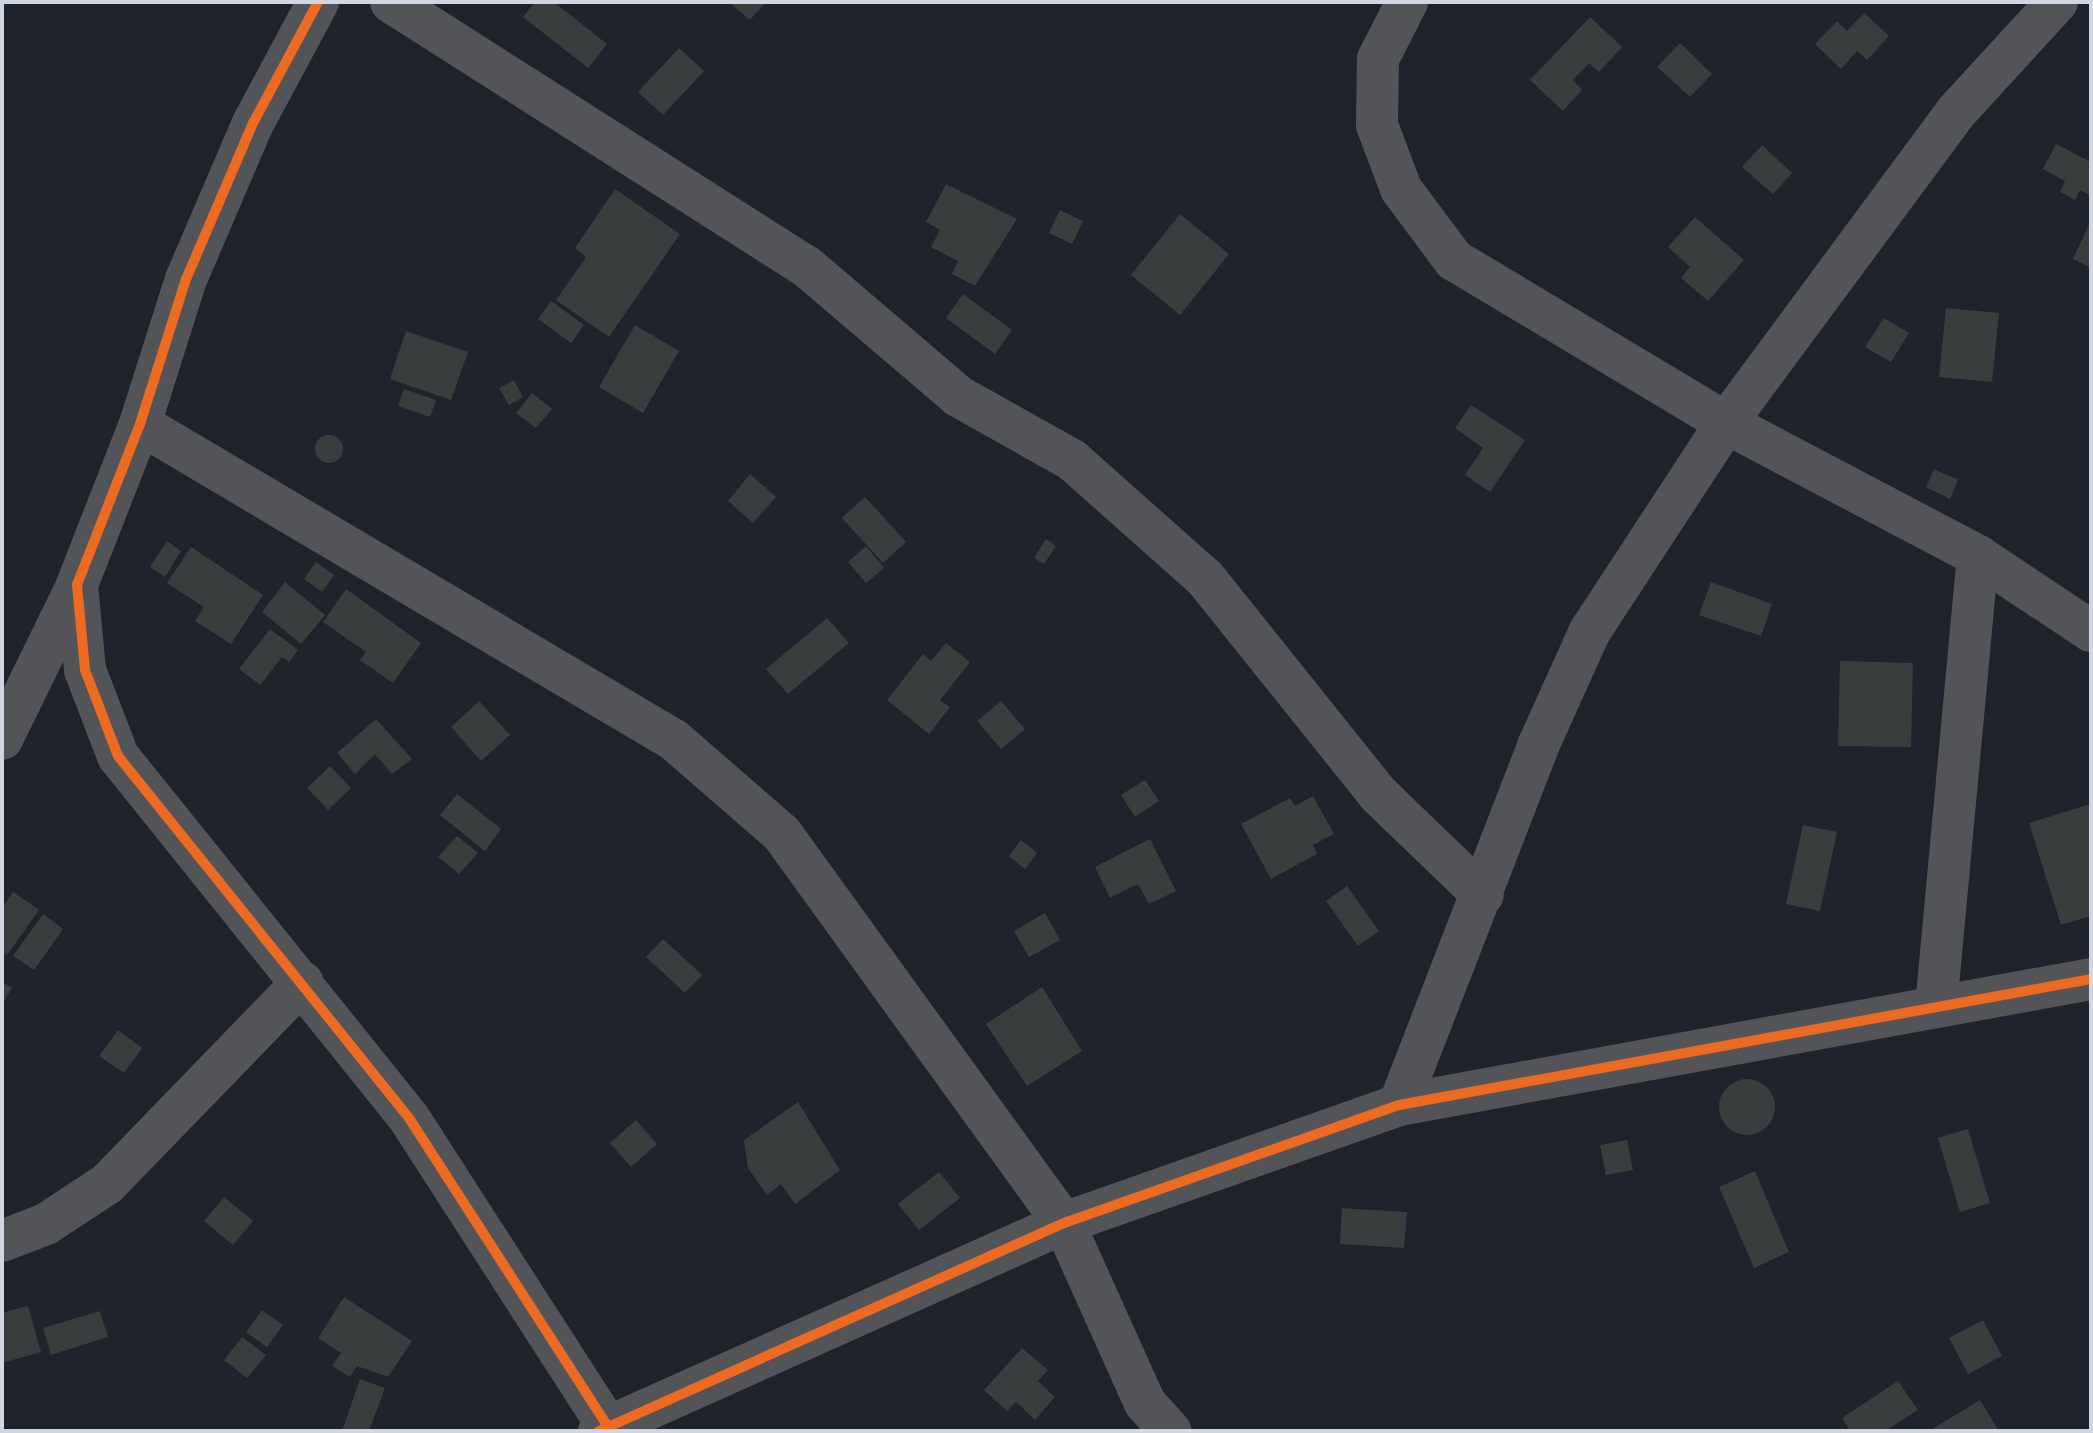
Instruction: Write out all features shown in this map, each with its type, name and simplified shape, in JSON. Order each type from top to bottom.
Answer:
[{"type":"street","points":[[2,739],[77,585],[140,424],[186,279],[253,123],[318,2]]},
{"type":"street","points":[[391,2],[806,266],[958,396],[1072,460],[1205,578],[1379,795],[1483,895]]},
{"type":"street","points":[[1407,2],[1378,59],[1377,125],[1401,189],[1423,225],[1454,260],[1726,423],[1978,556],[2091,631]]},
{"type":"street","points":[[1399,1105],[1483,895],[1538,746],[1590,631],[1726,423],[1957,111],[2057,2]]},
{"type":"street","points":[[140,424],[674,740],[782,834],[1064,1223],[1131,1376],[1145,1403],[1170,1431]]},
{"type":"street","points":[[1936,1007],[1978,556]]},
{"type":"street","points":[[77,585],[85,670],[118,756],[303,982],[409,1118],[606,1430],[803,1335],[1064,1223],[1399,1105],[2091,979]]},
{"type":"street","points":[[2,1241],[46,1224],[107,1184],[303,982]]},
{"type":"building","points":[[535,2],[554,2],[607,44],[588,68],[523,17]]},
{"type":"building","points":[[729,2],[766,2],[750,20]]},
{"type":"building","points":[[1864,13],[1889,36],[1867,60],[1857,51],[1841,69],[1815,44],[1837,21],[1847,31]]},
{"type":"building","points":[[1590,17],[1622,47],[1599,72],[1589,63],[1573,80],[1582,90],[1563,111],[1530,80]]},
{"type":"building","points":[[1680,43],[1712,74],[1690,97],[1657,67]]},
{"type":"building","points":[[679,48],[704,71],[663,115],[638,92]]},
{"type":"building","points":[[2056,144],[2091,162],[2091,196],[2080,190],[2075,200],[2060,192],[2065,181],[2043,169]]},
{"type":"building","points":[[1762,145],[1792,173],[1773,194],[1742,167]]},
{"type":"building","points":[[946,184],[1017,219],[975,286],[952,274],[958,261],[931,247],[940,230],[926,222]]},
{"type":"building","points":[[615,189],[680,234],[609,337],[556,300],[586,257],[575,248]]},
{"type":"building","points":[[1060,210],[1083,221],[1072,244],[1049,233]]},
{"type":"building","points":[[1180,214],[1229,254],[1180,315],[1131,275]]},
{"type":"building","points":[[1695,217],[1744,260],[1708,301],[1681,278],[1690,267],[1668,247]]},
{"type":"building","points":[[2091,220],[2091,268],[2073,259]]},
{"type":"building","points":[[963,294],[1012,330],[995,354],[946,318]]},
{"type":"building","points":[[551,301],[584,325],[571,343],[538,319]]},
{"type":"building","points":[[1946,308],[1999,313],[1992,382],[1939,377]]},
{"type":"building","points":[[1884,318],[1909,333],[1891,362],[1865,347]]},
{"type":"building","points":[[635,325],[679,351],[643,413],[599,387]]},
{"type":"building","points":[[406,331],[468,352],[451,400],[390,379]]},
{"type":"building","points":[[514,380],[523,397],[509,405],[499,388]]},
{"type":"building","points":[[404,389],[436,400],[430,417],[398,406]]},
{"type":"building","points":[[532,393],[552,409],[536,428],[516,413]]},
{"type":"building","points":[[1471,405],[1525,440],[1490,492],[1465,475],[1483,448],[1455,428]]},
{"type":"building","points":[[329,435],[339,439],[343,449],[339,459],[329,463],[319,459],[315,449],[319,439]]},
{"type":"building","points":[[1934,469],[1958,480],[1950,499],[1926,487]]},
{"type":"building","points":[[750,474],[776,497],[753,523],[728,501]]},
{"type":"building","points":[[865,497],[906,542],[883,563],[842,518]]},
{"type":"building","points":[[1046,539],[1056,546],[1044,564],[1034,558]]},
{"type":"building","points":[[167,541],[181,551],[165,577],[150,567]]},
{"type":"building","points":[[866,546],[884,568],[866,583],[848,562]]},
{"type":"building","points":[[191,547],[263,595],[231,644],[195,621],[204,607],[167,583]]},
{"type":"building","points":[[316,562],[334,575],[322,592],[304,579]]},
{"type":"building","points":[[285,582],[325,615],[301,644],[262,612]]},
{"type":"building","points":[[1711,582],[1772,604],[1761,636],[1699,615]]},
{"type":"building","points":[[346,589],[421,643],[393,683],[360,660],[366,652],[323,622]]},
{"type":"building","points":[[827,618],[849,643],[788,694],[766,669]]},
{"type":"building","points":[[270,629],[298,650],[289,662],[282,657],[260,685],[239,669]]},
{"type":"building","points":[[946,643],[970,662],[940,700],[950,707],[929,734],[887,700],[923,654],[931,661]]},
{"type":"building","points":[[1840,661],[1913,663],[1911,747],[1838,746]]},
{"type":"building","points":[[479,701],[510,735],[481,761],[451,727]]},
{"type":"building","points":[[1001,701],[1025,729],[1001,749],[977,721]]},
{"type":"building","points":[[376,719],[412,759],[392,774],[375,754],[355,774],[337,753]]},
{"type":"building","points":[[330,766],[351,788],[328,810],[307,788]]},
{"type":"building","points":[[1145,780],[1159,801],[1135,817],[1121,795]]},
{"type":"building","points":[[457,794],[501,829],[485,851],[440,815]]},
{"type":"building","points":[[1313,796],[1334,834],[1313,845],[1317,854],[1271,879],[1241,824],[1290,798],[1295,806]]},
{"type":"building","points":[[2091,804],[2091,916],[2061,925],[2029,823]]},
{"type":"building","points":[[1803,825],[1837,832],[1820,911],[1786,904]]},
{"type":"building","points":[[457,836],[478,853],[459,874],[438,857]]},
{"type":"building","points":[[1150,839],[1176,891],[1149,904],[1138,884],[1110,898],[1095,867]]},
{"type":"building","points":[[1021,840],[1037,853],[1025,869],[1009,856]]},
{"type":"building","points":[[1347,886],[1379,931],[1358,946],[1326,901]]},
{"type":"building","points":[[13,892],[39,910],[7,955],[2,952],[2,908]]},
{"type":"building","points":[[1045,913],[1060,940],[1029,957],[1014,931]]},
{"type":"building","points":[[43,914],[63,929],[34,970],[13,956]]},
{"type":"building","points":[[663,939],[702,975],[685,993],[646,957]]},
{"type":"building","points":[[2,982],[12,988],[2,1004]]},
{"type":"building","points":[[1042,987],[1082,1051],[1027,1086],[986,1024]]},
{"type":"building","points":[[118,1030],[142,1048],[124,1073],[99,1056]]},
{"type":"building","points":[[1747,1079],[1767,1087],[1775,1107],[1767,1127],[1747,1135],[1727,1127],[1719,1107],[1727,1087]]},
{"type":"building","points":[[798,1102],[840,1170],[795,1204],[781,1184],[767,1195],[748,1168],[744,1140]]},
{"type":"building","points":[[636,1120],[657,1144],[631,1167],[610,1143]]},
{"type":"building","points":[[1968,1129],[1990,1203],[1960,1212],[1938,1138]]},
{"type":"building","points":[[1627,1140],[1633,1170],[1606,1175],[1600,1145]]},
{"type":"building","points":[[1755,1171],[1789,1252],[1754,1268],[1719,1187]]},
{"type":"building","points":[[939,1172],[960,1198],[919,1230],[898,1204]]},
{"type":"building","points":[[224,1197],[253,1221],[233,1245],[204,1221]]},
{"type":"building","points":[[1342,1208],[1407,1212],[1404,1248],[1340,1244]]},
{"type":"building","points":[[344,1297],[412,1341],[388,1377],[357,1366],[350,1377],[332,1366],[341,1353],[318,1338]]},
{"type":"building","points":[[28,1306],[41,1352],[2,1363],[2,1313]]},
{"type":"building","points":[[262,1310],[283,1325],[267,1347],[246,1332]]},
{"type":"building","points":[[100,1311],[108,1337],[51,1355],[43,1328]]},
{"type":"building","points":[[1983,1320],[2002,1356],[1968,1374],[1949,1338]]},
{"type":"building","points":[[242,1337],[266,1355],[247,1378],[224,1360]]},
{"type":"building","points":[[1022,1348],[1048,1370],[1038,1381],[1055,1397],[1035,1420],[1016,1402],[1007,1411],[984,1390]]},
{"type":"building","points":[[360,1379],[385,1388],[369,1431],[342,1431]]},
{"type":"building","points":[[1898,1381],[1918,1410],[1885,1431],[1850,1431],[1842,1418]]},
{"type":"building","points":[[1980,1400],[1999,1431],[1929,1431]]},
{"type":"cycle path","points":[[318,2],[253,123],[186,279],[140,424],[77,585],[85,670],[118,756],[409,1118],[611,1431]]},
{"type":"cycle path","points":[[599,1431],[1064,1223],[1399,1105],[2091,979]]}]
